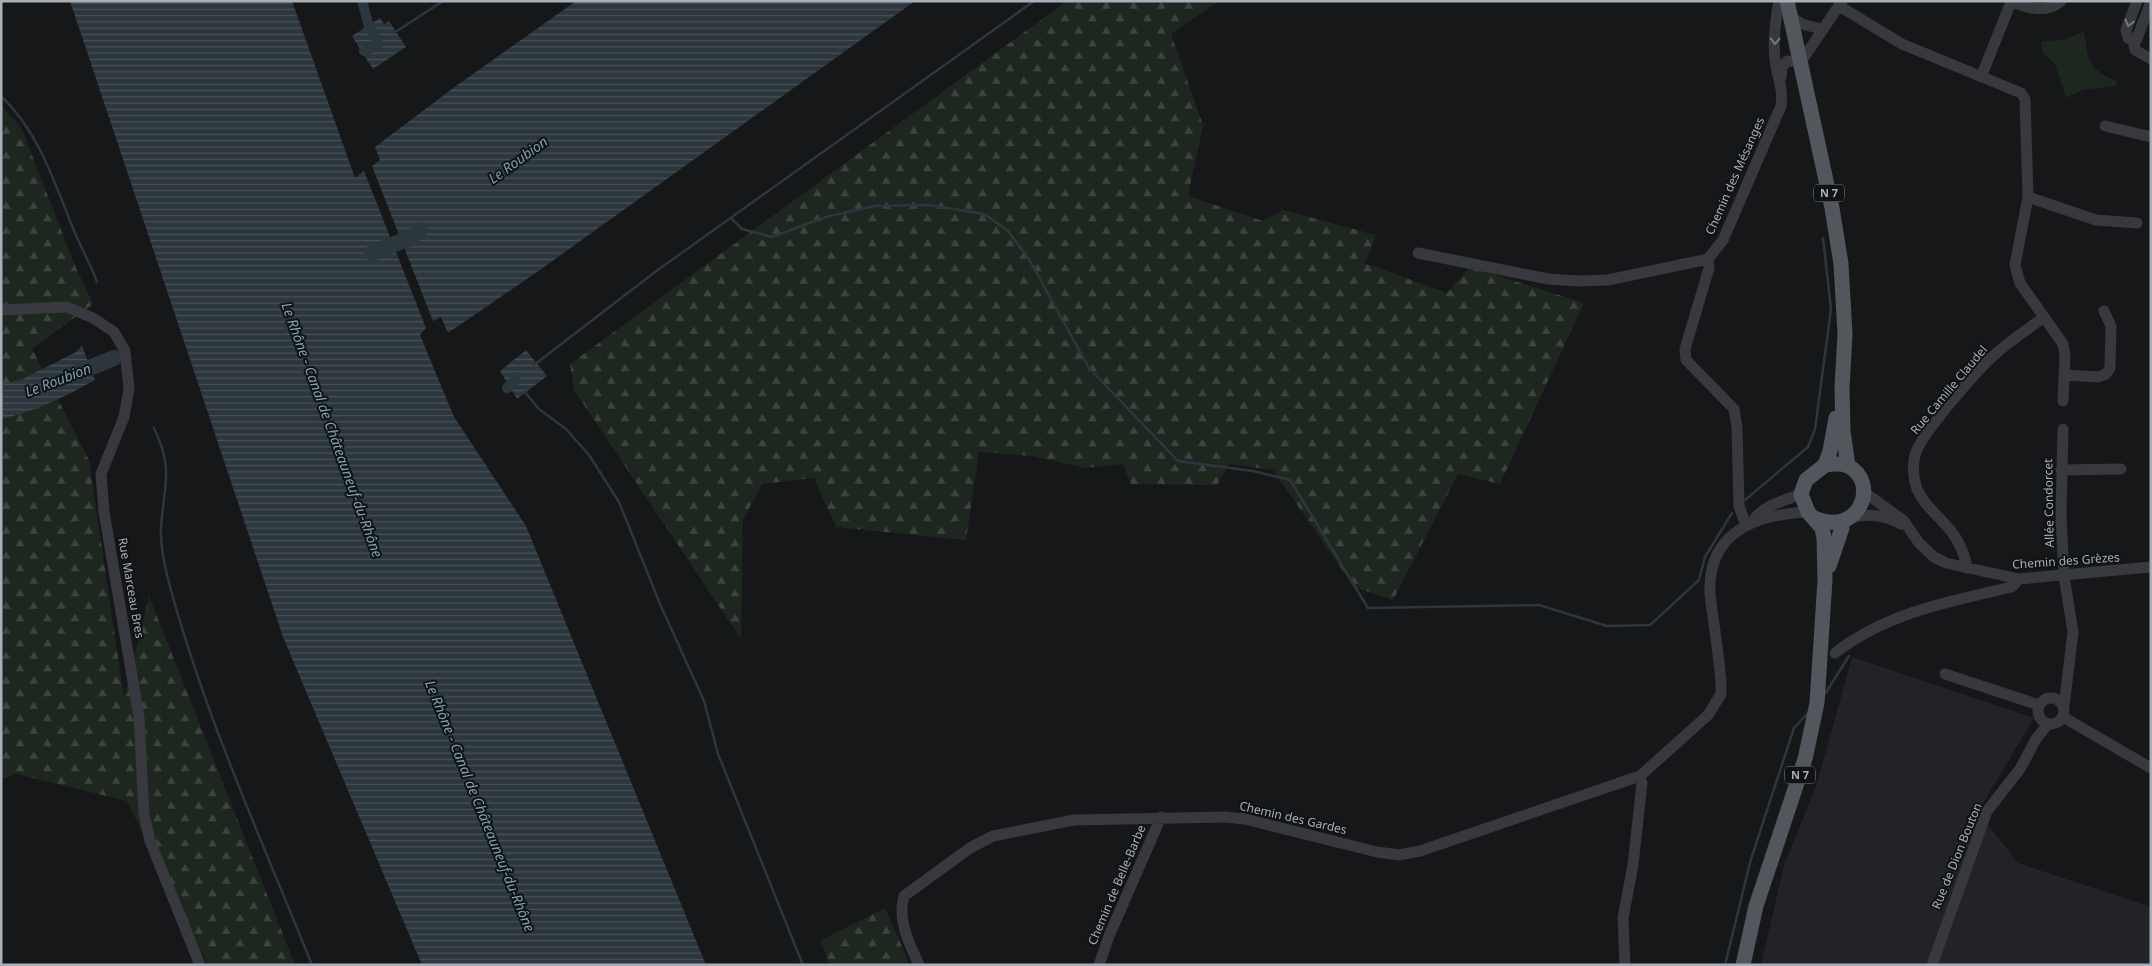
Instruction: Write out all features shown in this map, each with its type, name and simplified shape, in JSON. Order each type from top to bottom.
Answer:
[{"type":"main road","name":"N 7","points":[[1788,8],[1832,208],[1841,264],[1845,334],[1842,431],[1848,466]]},
{"type":"main road","name":"N 7","points":[[1825,465],[1830,450],[1842,388]]},
{"type":"main road","points":[[1825,465],[1848,466],[1858,474],[1864,492],[1860,509],[1846,520],[1827,524],[1811,515],[1801,494],[1806,480],[1825,465]]},
{"type":"main road","name":"N 7","points":[[1743,965],[1756,906],[1805,759],[1817,703],[1825,580],[1824,538],[1822,528],[1811,515]]},
{"type":"main road","name":"N 7","points":[[1825,580],[1846,520]]},
{"type":"street","name":"Chemin des Mésanges","points":[[1749,523],[1739,506],[1737,428],[1734,409],[1686,360],[1685,348],[1709,268],[1708,259],[1726,232],[1781,106],[1783,92],[1775,47],[1779,1]]},
{"type":"street","points":[[1981,76],[2011,2],[2025,3],[2046,9],[2062,1]]},
{"type":"street","points":[[2136,41],[2128,38],[2126,30],[2137,1]]},
{"type":"street","points":[[2146,1],[2151,3],[2134,46],[2135,50],[2151,59]]},
{"type":"street","points":[[1801,62],[1821,29],[1840,4],[1902,44],[2021,93],[2026,107],[2028,196],[2015,265],[2020,283],[2063,344],[2064,401]]},
{"type":"street","points":[[1788,8],[1802,24],[1821,29]]},
{"type":"street","name":"Chemin des Mésanges","points":[[1780,81],[1782,67],[1787,61],[1801,62]]},
{"type":"street","points":[[2105,126],[2151,137]]},
{"type":"street","points":[[2028,196],[2096,220],[2137,223]]},
{"type":"street","points":[[1418,254],[1548,279],[1578,281],[1608,280],[1708,259]]},
{"type":"street","name":"Rue Marceau Bres","points":[[1,310],[66,308],[93,318],[114,332],[125,352],[129,389],[124,417],[100,474],[104,512],[139,717],[144,814],[150,841],[200,965]]},
{"type":"street","points":[[2065,375],[2098,377],[2106,374],[2110,368],[2112,326],[2104,311]]},
{"type":"street","name":"Rue Camille Claudel","points":[[1967,568],[1965,554],[1958,540],[1924,503],[1917,490],[1914,479],[1916,451],[1927,433],[1992,357],[2044,317]]},
{"type":"street","name":"Allée Condorcet","points":[[2061,707],[2069,669],[2073,632],[2064,576],[2061,470],[2064,429]]},
{"type":"street","points":[[2061,470],[2121,469]]},
{"type":"street","name":"Chemin des Grèzes","points":[[1864,492],[1890,510],[1909,529],[1918,543],[1934,557],[1967,568],[2019,579],[2151,567]]},
{"type":"street","points":[[1749,523],[1758,513],[1801,494]]},
{"type":"street","points":[[1749,523],[1783,513],[1811,515]]},
{"type":"street","name":"Chemin des Grèzes","points":[[1846,520],[1868,514],[1893,519],[1909,529]]},
{"type":"street","name":"Chemin des Gardes","points":[[919,965],[907,938],[902,920],[901,906],[904,896],[970,848],[993,836],[1074,820],[1225,817],[1245,819],[1377,852],[1398,854],[1420,851],[1640,776],[1708,715],[1720,694],[1721,682],[1710,586],[1717,556],[1736,530],[1749,523]]},
{"type":"street","points":[[1835,653],[1854,638],[1882,624],[1950,601],[2012,587],[2019,579]]},
{"type":"street","points":[[1946,674],[2039,710]]},
{"type":"street","points":[[2061,707],[2056,723],[2048,724],[2041,720],[2039,710],[2048,698],[2151,768]]},
{"type":"street","name":"Rue de Dion Bouton","points":[[2036,739],[2039,710]]},
{"type":"street","name":"Rue de Dion Bouton","points":[[1932,965],[1987,811],[2020,769],[2036,739],[2048,724]]},
{"type":"street","points":[[1624,965],[1623,918],[1633,866],[1642,783],[1640,776]]},
{"type":"street","name":"Chemin de Belle-Barbe","points":[[1100,965],[1109,936],[1161,817]]},
{"type":"shaded area","points":[[1852,657],[2034,718],[1978,812],[2018,863],[2151,907],[2151,965],[1761,965],[1784,865],[1816,787]]},
{"type":"green space","points":[[1067,1],[1219,1],[1171,34],[1203,125],[1188,196],[1263,221],[1283,210],[1376,235],[1365,263],[1447,293],[1470,267],[1584,303],[1500,484],[1458,474],[1393,600],[1354,587],[1273,470],[1229,464],[1217,485],[1131,484],[1123,464],[1085,468],[1032,456],[979,452],[966,540],[836,527],[814,478],[762,484],[743,520],[741,639],[574,390],[570,364]]},
{"type":"green space","points":[[2083,32],[2087,51],[2094,67],[2106,77],[2117,81],[2116,86],[2083,90],[2066,98],[2055,64],[2042,51],[2041,42],[2065,39]]},
{"type":"green space","points":[[1,106],[21,127],[76,268],[93,304],[32,349],[89,460],[124,698],[149,596],[295,965],[208,965],[127,801],[16,774],[1,779]]},
{"type":"green space","points":[[885,908],[910,965],[830,965],[820,941]]},
{"type":"water","name":"Le Rhône - Canal de Châteauneuf-du-Rhône","points":[[70,1],[292,1],[355,178],[364,171],[426,328],[420,335],[454,417],[526,526],[706,965],[422,965],[283,637]]},
{"type":"water","points":[[576,1],[915,1],[537,272],[448,333],[441,317],[433,321],[372,166],[380,160],[375,147],[456,86]]},
{"type":"water","points":[[380,18],[384,24],[389,21],[406,47],[373,69],[352,36]]},
{"type":"water","points":[[82,346],[95,380],[50,403],[1,419],[1,385],[23,379],[76,352]]},
{"type":"water","points":[[526,350],[547,376],[517,399],[500,371]]},
{"type":"waterway","points":[[362,1],[369,26],[379,44],[364,51]]},
{"type":"waterway","points":[[394,33],[443,1]]},
{"type":"waterway","points":[[534,365],[655,272],[1034,1]]},
{"type":"waterway","points":[[1,96],[26,126],[45,160],[97,282]]},
{"type":"waterway","points":[[731,218],[742,229],[772,237],[826,217],[875,206],[930,205],[984,214],[1007,230],[1029,259],[1089,368],[1178,461],[1253,471],[1290,480],[1368,608],[1539,605],[1607,626],[1650,625],[1699,580],[1705,557],[1732,513]]},
{"type":"waterway","name":"Le Roubion","points":[[372,253],[410,238],[420,230]]},
{"type":"waterway","points":[[1745,500],[1808,447],[1815,429],[1831,309],[1823,238]]},
{"type":"waterway","name":"Le Roubion","points":[[70,376],[114,358]]},
{"type":"waterway","points":[[507,388],[513,384],[515,377]]},
{"type":"waterway","points":[[524,391],[539,409],[566,429],[589,455],[619,502],[660,604],[704,701],[718,754],[803,965]]},
{"type":"waterway","points":[[154,428],[166,466],[161,540],[168,579],[182,629],[215,726],[312,965]]},
{"type":"waterway","points":[[1825,694],[1849,656]]},
{"type":"waterway","points":[[1725,965],[1751,859],[1794,728],[1809,712]]}]
